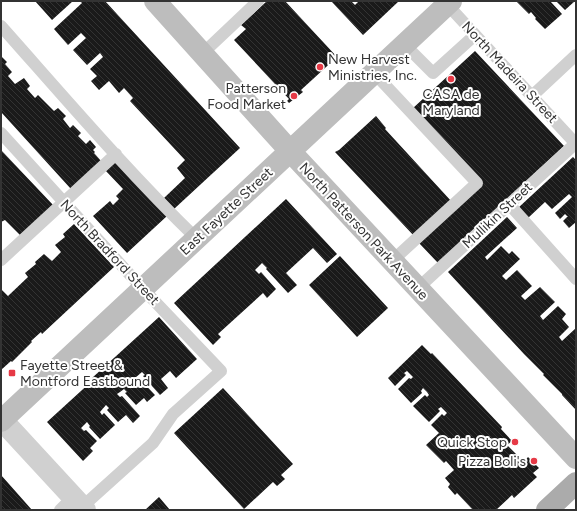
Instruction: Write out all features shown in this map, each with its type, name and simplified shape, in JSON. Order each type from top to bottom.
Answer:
[{"type":"main road","points":[[547,510],[576,483]]},
{"type":"street","name":"North Patterson Park Avenue","points":[[155,1],[290,151],[576,458]]},
{"type":"street","name":"East Fayette Street","points":[[1,420],[197,239],[448,2]]},
{"type":"street","points":[[1,420],[75,506]]},
{"type":"lane","points":[[203,53],[258,1]]},
{"type":"lane","name":"North Madeira Street","points":[[448,2],[475,35],[576,143]]},
{"type":"lane","points":[[1,26],[116,154],[197,239]]},
{"type":"lane","points":[[404,45],[433,73],[475,35]]},
{"type":"lane","points":[[532,96],[576,55]]},
{"type":"lane","points":[[374,73],[477,183],[392,261]]},
{"type":"lane","name":"North Bradford Street","points":[[1,133],[143,289],[221,371],[173,414],[153,443],[75,506]]},
{"type":"lane","name":"Mullikin Street","points":[[418,288],[576,143]]},
{"type":"lane","points":[[2,257],[116,154]]},
{"type":"lane","points":[[509,204],[576,279]]},
{"type":"building","points":[[35,1],[73,1],[52,20]]},
{"type":"building","points":[[80,1],[105,1],[240,148],[174,209],[164,198],[185,178],[177,168],[185,160],[130,101],[133,98],[124,88],[119,93],[109,81],[99,90],[91,81],[97,76],[90,69],[103,57],[100,53],[87,65],[73,50],[86,38],[81,33],[68,45],[54,29],[82,3]]},
{"type":"building","points":[[267,1],[285,1],[337,57],[301,90],[303,92],[289,103],[287,101],[289,99],[234,40],[246,29],[241,25]]},
{"type":"building","points":[[331,1],[351,1],[355,5],[359,1],[399,1],[363,35]]},
{"type":"building","points":[[516,1],[550,1],[562,14],[545,29],[535,19],[536,18],[531,12],[529,14]]},
{"type":"building","points":[[556,1],[575,1],[565,10]]},
{"type":"building","points":[[475,51],[564,146],[438,263],[419,243],[482,184],[412,109]]},
{"type":"building","points":[[1,56],[7,62],[5,64],[12,72],[8,76],[15,84],[24,78],[30,86],[27,89],[35,98],[38,95],[54,111],[58,108],[66,116],[63,119],[70,128],[73,125],[81,133],[78,136],[86,144],[90,140],[96,147],[93,150],[95,152],[94,153],[102,162],[71,189],[1,112]]},
{"type":"building","points":[[376,116],[386,128],[385,129],[452,202],[415,237],[335,152]]},
{"type":"building","points":[[1,150],[54,206],[21,236],[5,220],[1,222]]},
{"type":"building","points":[[573,157],[576,160],[576,222],[569,228],[563,221],[568,216],[565,214],[560,219],[555,213],[572,197],[569,194],[552,209],[545,202],[528,218],[518,208]]},
{"type":"building","points":[[115,160],[167,216],[127,253],[93,216],[110,201],[113,205],[119,199],[116,196],[123,189],[105,170]]},
{"type":"building","points":[[286,199],[337,254],[327,263],[313,248],[286,273],[297,285],[288,293],[262,263],[255,270],[259,274],[261,272],[276,289],[267,298],[263,293],[218,334],[221,337],[213,345],[174,303]]},
{"type":"building","points":[[507,217],[517,228],[485,257],[487,260],[501,246],[509,254],[512,251],[520,259],[502,276],[506,280],[517,270],[532,286],[521,296],[525,300],[540,287],[555,302],[540,316],[543,320],[558,306],[566,314],[562,319],[569,327],[559,337],[562,341],[576,328],[576,410],[448,272]]},
{"type":"building","points":[[74,224],[114,267],[42,334],[41,332],[31,341],[32,342],[12,362],[11,361],[1,370],[1,289],[8,296],[28,277],[25,273],[36,264],[35,262],[44,254],[52,261],[61,252],[55,245],[65,237],[63,234]]},
{"type":"building","points":[[340,256],[388,308],[357,337],[309,285]]},
{"type":"building","points":[[159,317],[197,359],[176,378],[170,371],[161,379],[168,388],[160,395],[143,376],[145,375],[142,372],[135,378],[138,381],[140,379],[155,395],[147,402],[144,398],[136,405],[125,393],[127,392],[124,389],[117,394],[120,397],[122,396],[140,416],[133,423],[126,415],[118,422],[107,410],[109,408],[106,405],[100,412],[102,415],[104,413],[115,425],[100,439],[89,427],[90,426],[87,422],[81,428],[84,431],[86,430],[97,441],[90,448],[93,451],[83,461],[47,422],[93,380],[92,378]]},
{"type":"building","points":[[422,345],[431,354],[432,353],[502,427],[501,429],[512,441],[507,445],[524,462],[528,457],[539,468],[533,473],[537,477],[514,498],[512,495],[496,510],[473,510],[457,493],[455,495],[448,487],[450,484],[445,478],[454,470],[446,461],[444,463],[426,445],[439,433],[431,425],[442,414],[444,416],[447,413],[441,407],[438,409],[440,411],[429,422],[413,406],[425,395],[427,397],[429,395],[427,392],[423,388],[421,391],[422,393],[411,403],[398,389],[409,378],[411,379],[413,377],[407,371],[404,373],[406,375],[395,386],[388,378]]},
{"type":"building","points":[[223,388],[293,464],[281,475],[285,479],[277,486],[273,482],[244,509],[174,433]]},
{"type":"building","points":[[1,475],[32,510],[1,510]]},
{"type":"building","points":[[159,497],[170,510],[145,510]]},
{"type":"place","name":"New Harvest Ministries, Inc.","points":[[320,67]]},
{"type":"place","name":"CASA de Maryland","points":[[451,79]]},
{"type":"place","name":"Patterson Food Market","points":[[294,96]]},
{"type":"place","name":"Fayette Street & Montford Eastbound","points":[[12,373]]},
{"type":"place","name":"Quick Stop","points":[[515,442]]},
{"type":"place","name":"Pizza Boli's","points":[[534,461]]}]
